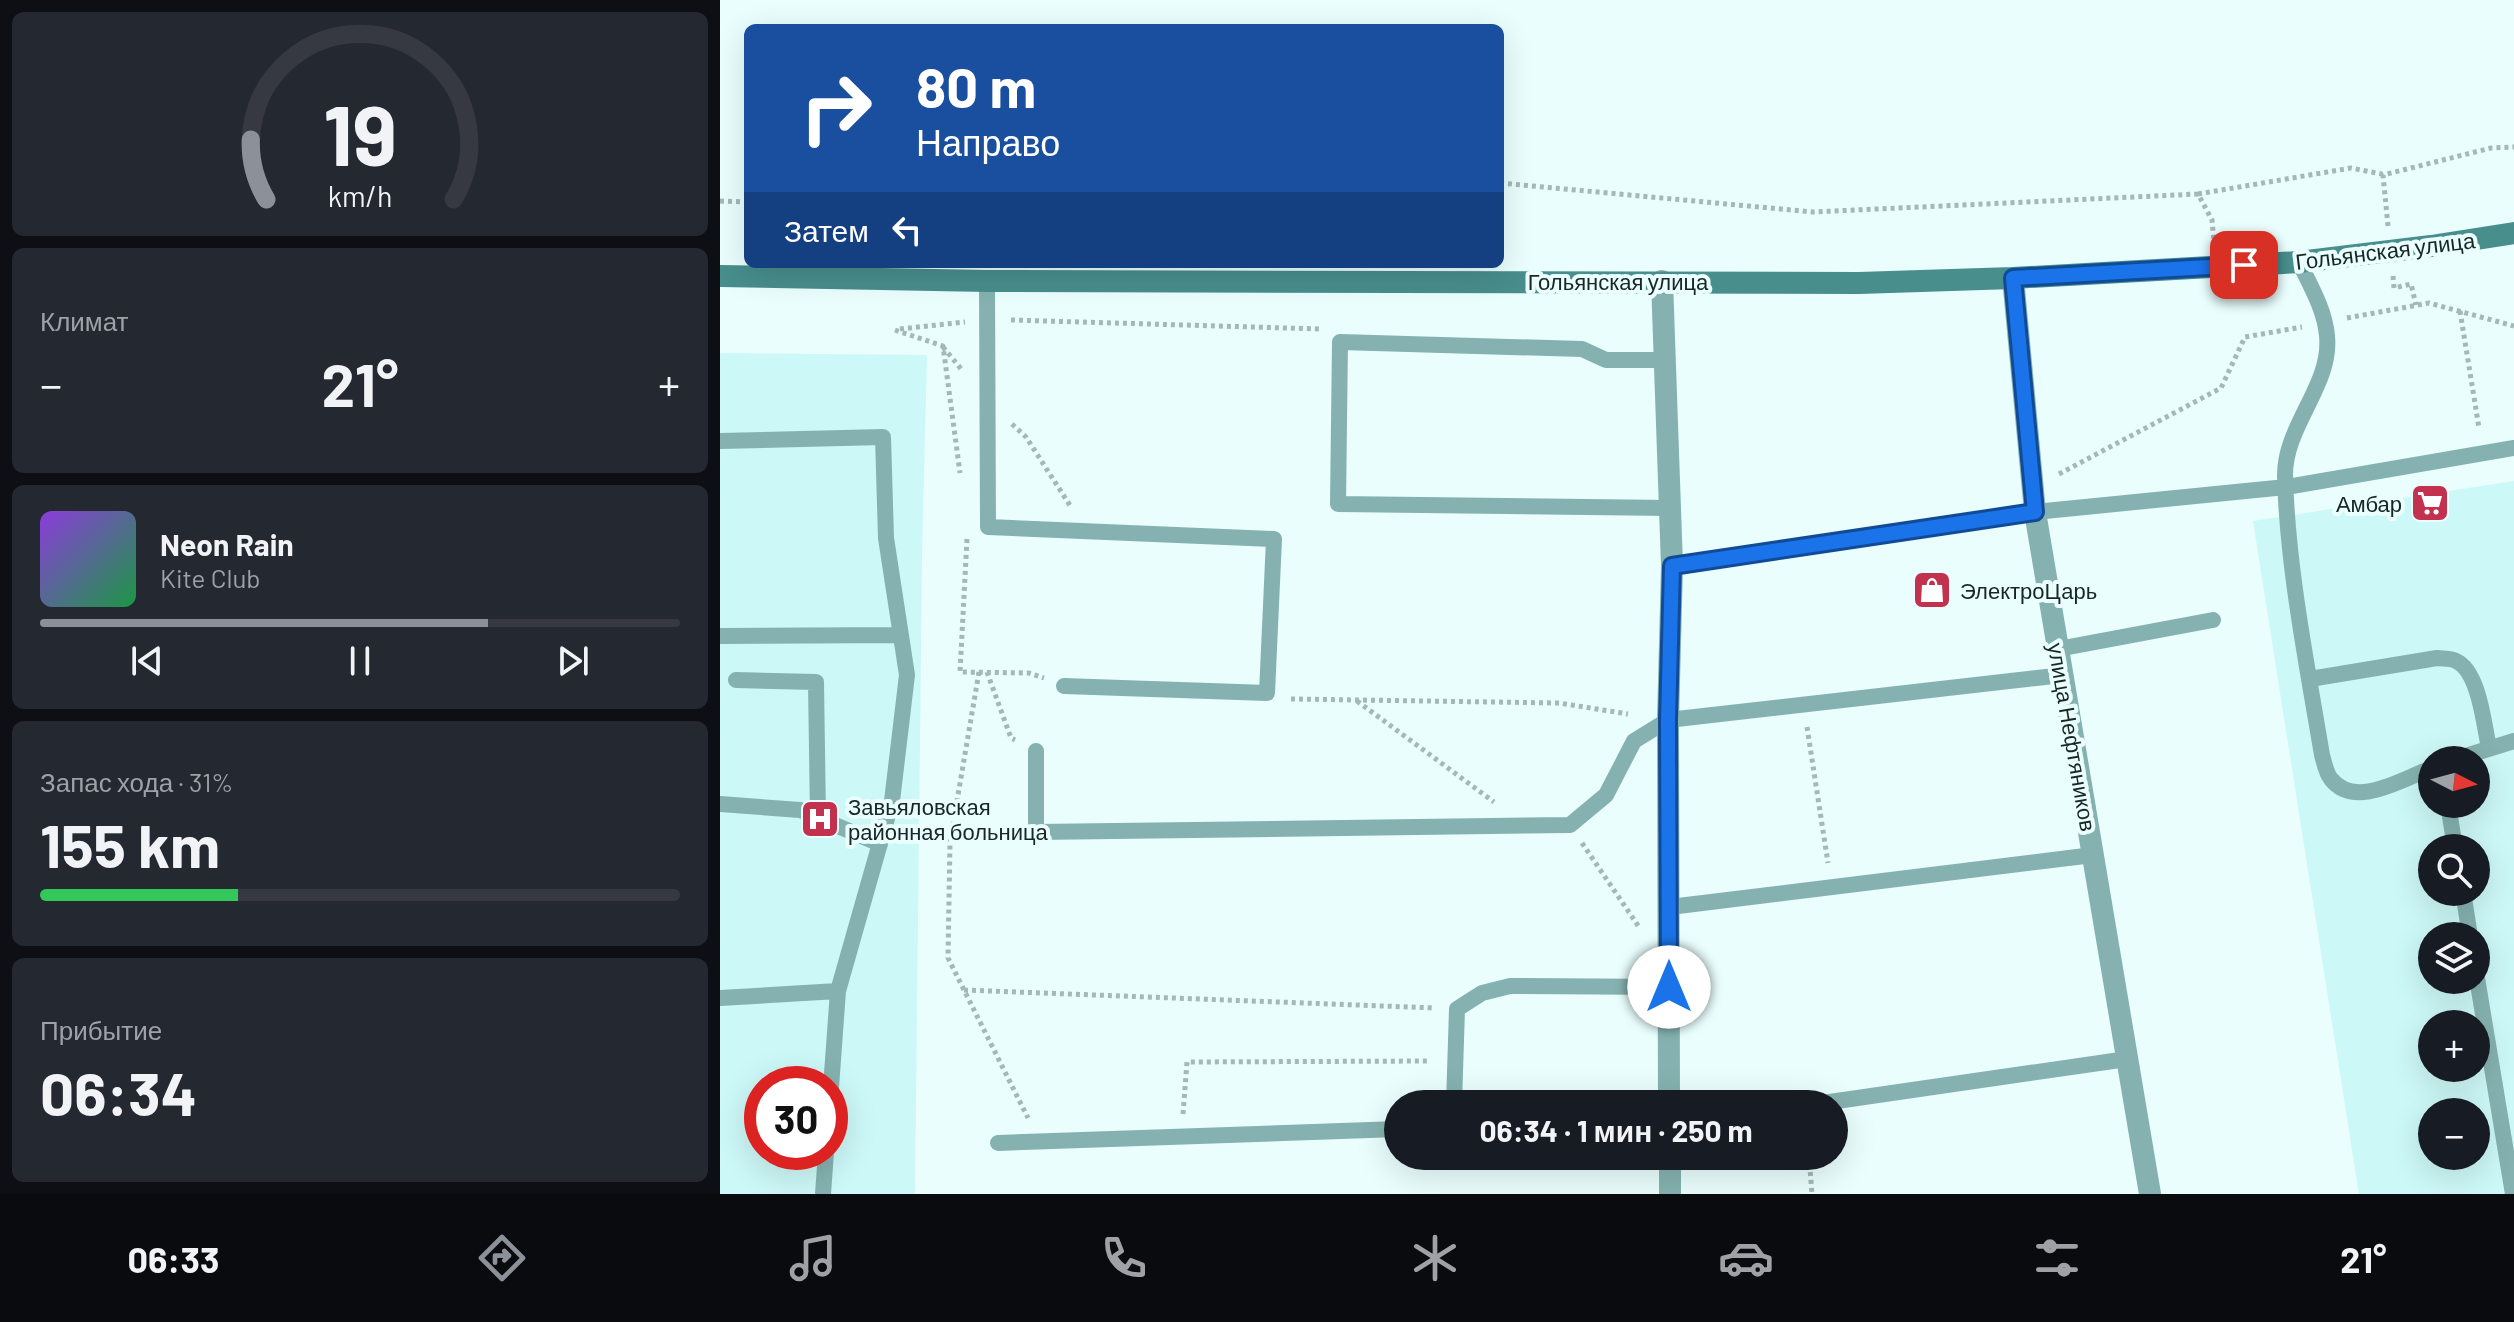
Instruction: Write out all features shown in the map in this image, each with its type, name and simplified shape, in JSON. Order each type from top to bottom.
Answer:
[{"type":"main road","name":"Гольянская улица","points":[[720,276],[987,281],[1859,283],[2299,262],[2514,233]]},
{"type":"street","name":"улица Нефтяников","points":[[2013,278],[2035,512],[2150,1194]]},
{"type":"street","points":[[1662,281],[1672,566],[1668,720],[1669,1090]]},
{"type":"street","points":[[1670,1170],[1670,1194]]},
{"type":"lane","points":[[2299,262],[2325,322],[2328,338],[2325,363],[2291,439],[2285,472],[2294,569],[2322,755],[2330,778],[2344,790],[2369,792],[2418,773]]},
{"type":"lane","points":[[987,281],[988,527],[1274,539],[1267,693],[1064,686]]},
{"type":"lane","points":[[1665,360],[1606,360],[1582,349],[1340,342],[1338,504],[1670,508]]},
{"type":"lane","points":[[720,441],[883,437],[886,538],[907,675],[892,801],[838,991],[833,1066]]},
{"type":"lane","points":[[1672,566],[2035,512],[2286,487],[2514,448]]},
{"type":"lane","points":[[2058,649],[2213,620]]},
{"type":"lane","points":[[720,636],[901,635]]},
{"type":"lane","points":[[2310,679],[2437,658],[2456,660],[2468,670],[2479,700],[2489,746]]},
{"type":"lane","points":[[1036,751],[1036,832],[1570,825],[1606,795],[1634,741],[1668,720],[2063,675]]},
{"type":"lane","points":[[736,680],[816,682],[818,818]]},
{"type":"lane","points":[[2490,748],[2514,741]]},
{"type":"lane","points":[[720,804],[800,810],[880,844]]},
{"type":"lane","points":[[1670,907],[2093,855]]},
{"type":"lane","points":[[1454,1090],[1457,1009],[1482,993],[1510,986],[1669,979]]},
{"type":"lane","points":[[720,998],[838,991]]},
{"type":"lane","points":[[2480,994],[2511,1159],[2513,1194]]},
{"type":"lane","points":[[1848,1099],[2127,1059]]},
{"type":"lane","points":[[998,1143],[1384,1130]]},
{"type":"lane","points":[[823,1194],[825,1170]]},
{"type":"path","points":[[1504,183],[1813,212],[2198,194],[2351,168],[2383,175],[2491,148],[2514,147]]},
{"type":"path","points":[[2383,175],[2394,288],[2411,284],[2416,305]]},
{"type":"path","points":[[2198,194],[2212,220],[2216,266]]},
{"type":"path","points":[[720,201],[744,202]]},
{"type":"path","points":[[2033,488],[2221,388],[2245,337],[2429,303],[2514,326]]},
{"type":"path","points":[[2460,311],[2483,453]]},
{"type":"path","points":[[895,330],[987,319],[1322,329],[1340,342]]},
{"type":"path","points":[[943,346],[987,402],[1026,437],[1087,531]]},
{"type":"path","points":[[979,672],[950,842],[948,958],[1040,1142]]},
{"type":"path","points":[[987,672],[1011,738],[1036,751]]},
{"type":"path","points":[[1267,693],[1291,699],[1559,703],[1668,720]]},
{"type":"path","points":[[1356,700],[1527,826]]},
{"type":"path","points":[[1803,705],[1831,887]]},
{"type":"path","points":[[1570,825],[1669,979]]},
{"type":"path","points":[[964,990],[1457,1009]]},
{"type":"path","points":[[1181,1137],[1187,1062],[1455,1061]]},
{"type":"path","points":[[1810,1170],[1812,1194]]},
{"type":"shaded area","name":"Завьяловская районная больница","points":[[720,353],[927,355],[915,1194],[720,1194]]},
{"type":"shaded area","points":[[2514,481],[2514,1194],[2359,1194],[2253,521]]},
{"type":"place","name":"Амбар","points":[[2430,503]]},
{"type":"place","name":"ЭлектроЦарь","points":[[1932,590]]},
{"type":"place","name":"Завьяловская районная больница","points":[[820,819]]},
{"type":"route","points":[[1669,987],[1668,720],[1672,566],[2035,512],[2013,278],[2244,265]]}]
